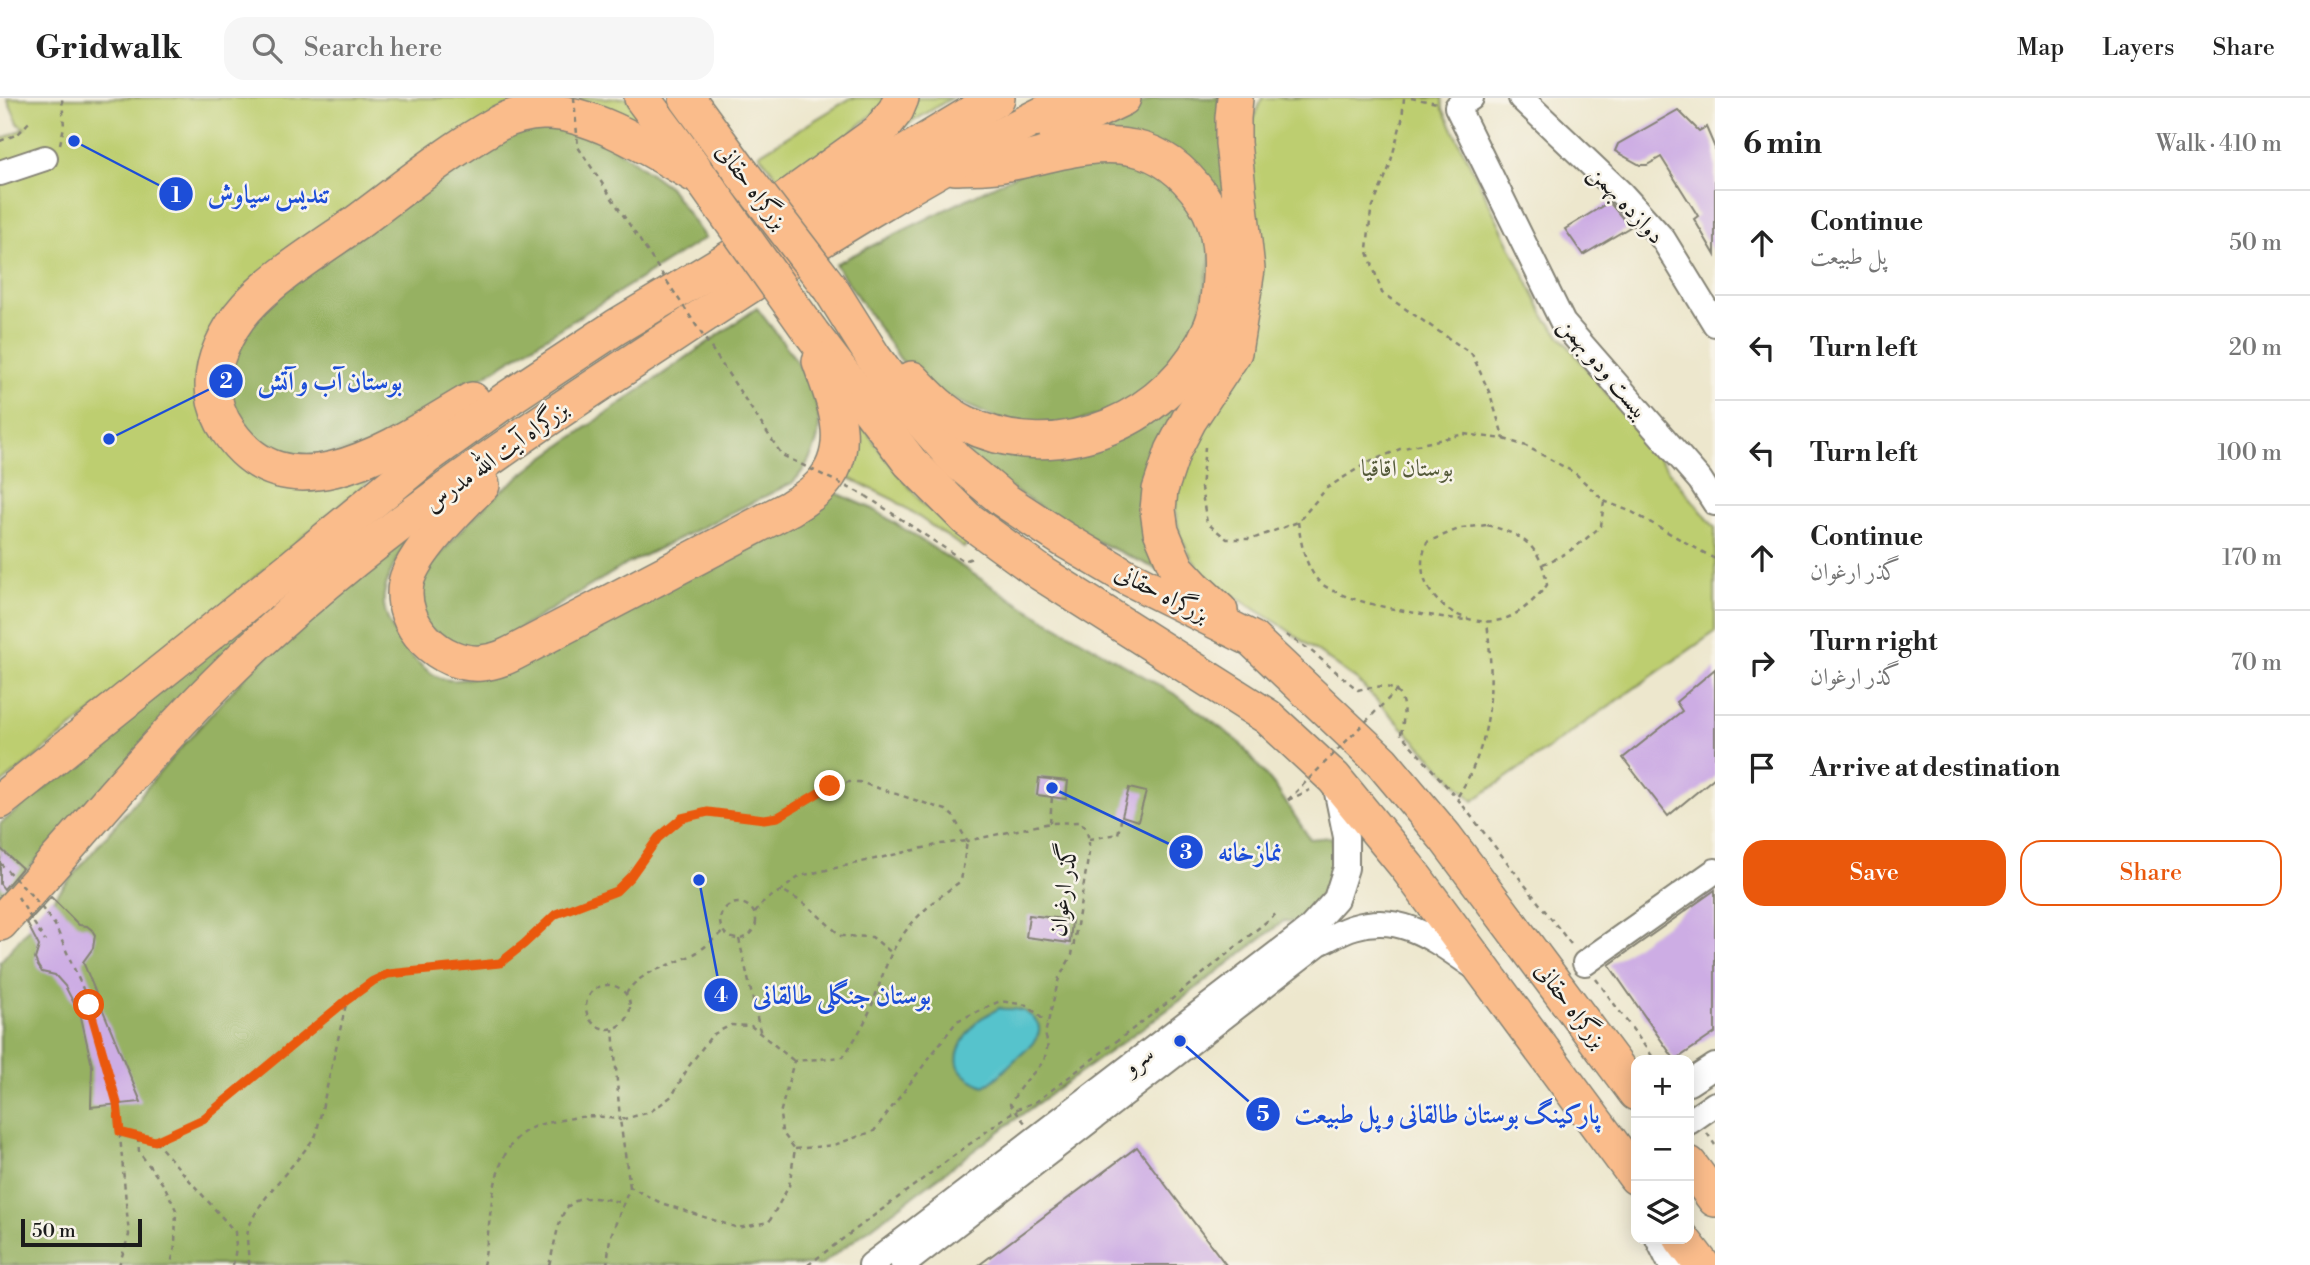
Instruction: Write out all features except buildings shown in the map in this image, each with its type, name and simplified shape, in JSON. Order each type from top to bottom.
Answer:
[{"type":"highway","name":"بزرگراه حقانی","points":[[642,98],[810,331],[910,463],[967,519],[1041,573],[1268,717],[1334,778],[1407,867],[1611,1143]]},
{"type":"highway","name":"بزرگراه حقانی","points":[[687,98],[830,288],[874,358],[908,405],[957,460],[1004,500],[1128,577],[1265,634],[1391,772],[1445,837],[1631,1086]]},
{"type":"highway","points":[[713,98],[741,172]]},
{"type":"highway","points":[[733,257],[785,200],[879,132],[896,110],[901,98]]},
{"type":"highway","name":"بزرگراه آیت الله مدرس","points":[[0,801],[426,457],[510,397],[616,327],[997,98]]},
{"type":"highway","name":"بزرگراه آیت الله مدرس","points":[[9,910],[172,730],[266,636],[310,596],[405,521],[564,406],[834,230],[1076,98]]},
{"type":"highway","points":[[730,298],[850,246],[1001,165],[1048,134],[1124,98]]},
{"type":"highway","points":[[1235,98],[1233,143],[1247,269],[1234,352],[1189,420],[1173,451],[1160,490],[1158,510],[1161,531],[1177,569],[1194,587],[1265,634]]},
{"type":"highway","points":[[616,327],[542,359],[382,452],[352,465],[331,470],[294,472],[260,464],[235,441],[222,423],[214,403],[212,381],[215,363],[222,346],[247,307],[310,256],[465,144],[500,122],[543,112],[583,118],[639,144],[702,179]]},
{"type":"highway","points":[[830,288],[930,398],[966,424],[987,432],[1024,440],[1063,440],[1091,435],[1146,408],[1166,393],[1183,375],[1203,344],[1213,322],[1219,295],[1221,265],[1220,246],[1208,205],[1178,169],[1135,148],[1106,146],[1080,148],[1001,165],[944,168]]},
{"type":"highway","points":[[564,406],[464,502],[414,565],[406,583],[409,615],[418,632],[445,656],[463,663],[498,661],[790,508],[822,484],[831,469],[841,435],[834,398],[810,331]]},
{"type":"highway","points":[[1611,1143],[1631,1170]]},
{"type":"highway","points":[[1694,1171],[1715,1199]]},
{"type":"highway","points":[[1686,1244],[1702,1265]]},
{"type":"street","name":"دوازده بهمن","points":[[1521,98],[1622,194],[1663,239],[1715,324]]},
{"type":"street","name":"بیست ودو بهمن","points":[[1464,103],[1563,323],[1700,480],[1715,503]]},
{"type":"street","points":[[0,173],[45,158]]},
{"type":"street","name":"سرو","points":[[871,1265],[1309,929],[1336,899],[1346,868],[1346,837],[1334,778]]},
{"type":"street","points":[[1585,963],[1715,870]]},
{"type":"street","name":"سرو","points":[[903,1265],[1320,943],[1354,926],[1390,922],[1423,933],[1486,975]]},
{"type":"street","points":[[1694,1080],[1715,1066]]},
{"type":"street","points":[[1694,1119],[1715,1104]]},
{"type":"street","points":[[1611,1143],[1631,1185]]},
{"type":"street","points":[[1660,1244],[1671,1265]]},
{"type":"path","points":[[45,158],[61,144],[64,127],[62,98]]},
{"type":"path","points":[[574,98],[578,147],[782,455],[866,496],[964,561],[981,555]]},
{"type":"path","points":[[1404,98],[1402,120],[1388,169],[1371,211],[1367,249],[1382,293],[1472,354],[1490,394],[1504,439]]},
{"type":"path","points":[[1411,98],[1464,103]]},
{"type":"path","points":[[0,141],[18,134],[31,120]]},
{"type":"path","points":[[1206,437],[1201,488],[1207,523],[1227,538],[1251,539],[1298,522],[1327,488],[1365,464],[1400,449],[1464,434],[1504,439],[1527,446],[1575,473],[1604,501],[1632,512],[1715,559]]},
{"type":"path","points":[[1544,564],[1562,557],[1601,526],[1604,501]]},
{"type":"path","points":[[1298,522],[1301,551],[1318,581],[1353,600],[1396,610],[1468,620],[1496,621],[1518,613],[1536,599],[1547,585],[1544,564],[1529,544],[1508,531],[1487,526],[1461,528],[1427,542],[1422,561],[1424,582],[1443,607],[1468,620]]},
{"type":"path","points":[[1457,798],[1470,777],[1482,746],[1491,700],[1492,666],[1487,621]]},
{"type":"path","points":[[1265,634],[1310,650],[1358,690],[1383,685],[1397,690],[1405,703],[1401,734],[1457,798],[1585,963],[1651,1055]]},
{"type":"path","points":[[1288,800],[1397,690]]},
{"type":"path","points":[[155,1141],[203,1119],[373,981],[388,974],[500,963],[556,914],[616,891],[631,876],[658,838],[682,818],[708,812],[764,819],[778,817],[830,786],[849,782],[859,782],[946,810],[953,816],[967,841],[961,881],[922,911],[901,937],[871,1008],[843,1057],[793,1061],[751,1026],[731,1024],[712,1035],[689,1066],[672,1096],[650,1112],[620,1120],[583,1115],[530,1128],[514,1142],[497,1177],[491,1199],[483,1265]]},
{"type":"path","points":[[1051,823],[1052,797]]},
{"type":"path","points":[[1089,839],[1118,834],[1122,816]]},
{"type":"path","name":"گذر ارغوان","points":[[755,913],[764,901],[800,876],[941,844],[1051,823],[1080,822],[1089,839],[1072,955],[1059,978],[1047,1023],[1045,1034],[1048,1044],[1044,1061],[1010,1104],[1015,1110]]},
{"type":"path","points":[[0,863],[35,899],[55,925],[89,1005],[117,1103],[129,1235],[120,1265]]},
{"type":"path","points":[[782,890],[808,906],[841,936],[872,937],[892,953]]},
{"type":"path","points":[[741,903],[755,913],[757,925],[750,935],[733,939],[723,932],[720,920],[724,909],[729,905],[741,903]]},
{"type":"path","points":[[9,910],[45,941]]},
{"type":"path","points":[[808,1265],[1015,1110],[1037,1101],[1156,1012],[1277,913]]},
{"type":"path","points":[[626,994],[632,983],[694,954],[723,932]]},
{"type":"path","points":[[739,939],[761,1035]]},
{"type":"path","points":[[607,985],[626,994],[630,1008],[620,1026],[613,1029],[599,1027],[593,1023],[586,1010],[589,996],[594,991],[607,985]]},
{"type":"path","points":[[249,1265],[248,1228],[270,1191],[306,1151],[316,1135],[347,1000]]},
{"type":"path","points":[[795,1149],[834,1145],[874,1131],[957,1021],[1000,1001],[1027,1005],[1047,1023]]},
{"type":"path","points":[[607,1265],[610,1238],[630,1187],[620,1120],[613,1029]]},
{"type":"path","points":[[630,1187],[661,1203],[737,1228],[769,1222],[789,1186],[795,1149],[782,1132],[780,1114],[793,1061]]},
{"type":"path","points":[[1015,1110],[1037,1138]]},
{"type":"path","points":[[120,1132],[155,1141],[234,1232],[236,1248],[233,1265]]},
{"type":"path","points":[[138,1137],[139,1152],[165,1187],[176,1210],[175,1246],[171,1265]]},
{"type":"path","points":[[549,1265],[560,1216],[569,1206],[584,1198],[602,1198],[623,1203]]},
{"type":"green space","points":[[7,98],[565,98],[392,461],[157,660],[0,785],[0,140],[25,128],[19,125]]},
{"type":"green space","points":[[580,98],[627,98],[663,149],[580,108]]},
{"type":"green space","points":[[851,98],[891,98],[787,189],[759,154]]},
{"type":"green space","points":[[911,98],[951,98],[896,132]]},
{"type":"green space","points":[[1154,98],[1226,98],[1237,234],[1190,394],[1161,571],[1081,534],[980,468],[942,420],[1032,447],[1185,381],[1220,216],[1093,127]]},
{"type":"green space","name":"بوستان اقاقیا","points":[[1262,98],[1442,98],[1443,109],[1545,317],[1715,528],[1715,632],[1473,801],[1358,681],[1279,624],[1208,580],[1192,559],[1180,536],[1175,510],[1177,484],[1248,133]]},
{"type":"green space","points":[[539,127],[567,129],[604,141],[627,156],[669,187],[705,238],[371,447],[271,463],[230,420],[226,373],[261,306],[505,133]]},
{"type":"green space","points":[[1127,155],[1183,194],[1212,244],[1197,332],[1143,403],[1032,434],[925,387],[900,359],[835,264],[1038,164]]},
{"type":"green space","points":[[757,308],[794,357],[813,394],[818,413],[819,433],[813,452],[792,483],[627,564],[497,642],[466,649],[423,625],[419,583],[430,566],[497,494],[543,458]]},
{"type":"green space","points":[[851,408],[883,455],[924,505],[969,539],[964,548],[894,500],[839,473]]},
{"type":"green space","points":[[836,493],[873,509],[1024,607],[1178,696],[1238,741],[1277,789],[1310,839],[1332,837],[1334,850],[1331,873],[1313,904],[1296,922],[1284,921],[821,1265],[0,1265],[0,962],[170,760],[248,673],[416,527],[389,577],[384,607],[394,632],[422,666],[443,679],[460,680],[470,678]]},
{"type":"green space","points":[[260,605],[266,616],[0,899],[0,824],[100,744]]},
{"type":"water","points":[[999,1008],[1019,1010],[1034,1018],[1038,1024],[1038,1036],[998,1077],[984,1086],[962,1072],[957,1060],[958,1053],[976,1023]]},
{"type":"place","name":"تندیس سیاوش","points":[[74,141]]},
{"type":"place","name":"بوستان آب و آتش","points":[[109,439]]},
{"type":"place","name":"نمازخانه","points":[[1052,788]]},
{"type":"place","name":"بوستان جنگلی طالقانی","points":[[699,880]]},
{"type":"place","name":"پارکینگ بوستان طالقانی و پل طبیعت","points":[[1180,1041]]},
{"type":"route","points":[[89,1005],[117,1103],[120,1132],[155,1141],[203,1119],[373,981],[388,974],[500,963],[556,914],[616,891],[631,876],[658,838],[682,818],[708,812],[764,819],[778,817],[830,786]]}]
